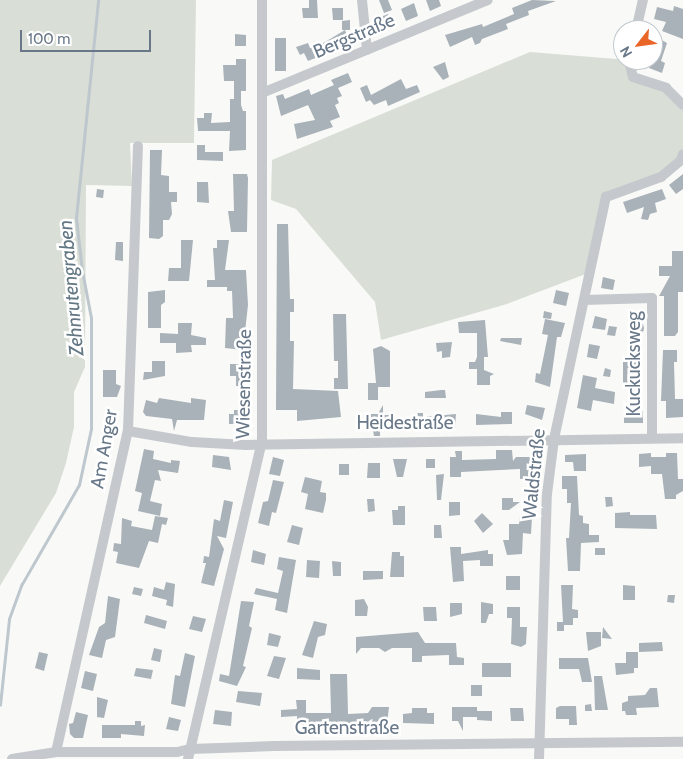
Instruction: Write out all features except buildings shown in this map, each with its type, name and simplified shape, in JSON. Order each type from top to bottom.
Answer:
[{"type":"street","name":"Wiesenstraße","points":[[189,754],[262,442],[262,0]]},
{"type":"street","points":[[362,0],[367,50]]},
{"type":"street","points":[[459,0],[459,12]]},
{"type":"street","name":"Bergstraße","points":[[262,93],[488,0]]},
{"type":"street","points":[[638,20],[643,0]]},
{"type":"street","points":[[631,70],[633,77],[666,88],[683,106]]},
{"type":"street","name":"Am Anger","points":[[56,752],[128,431],[138,146]]},
{"type":"street","name":"Waldstraße","points":[[539,759],[547,494],[554,439],[606,197],[661,177],[681,160],[683,154]]},
{"type":"street","name":"Kuckucksweg","points":[[584,300],[652,298],[652,438]]},
{"type":"street","name":"Heidestraße","points":[[128,431],[192,442],[683,438]]},
{"type":"street","name":"Gartenstraße","points":[[12,759],[56,752],[177,752],[189,754],[539,742],[683,742]]},
{"type":"shaded area","points":[[0,0],[196,0],[194,143],[130,143],[132,186],[86,185],[85,367],[74,392],[74,427],[66,463],[56,493],[0,586]]},
{"type":"shaded area","points":[[530,52],[613,59],[613,70],[631,70],[633,77],[666,88],[683,105],[683,154],[661,177],[606,197],[591,272],[507,304],[381,340],[375,302],[296,209],[271,200],[272,160]]},
{"type":"waterway","name":"Zehnrutengraben","points":[[0,705],[9,619],[22,584],[79,485],[91,429],[91,318],[82,271],[76,218],[98,0]]}]
